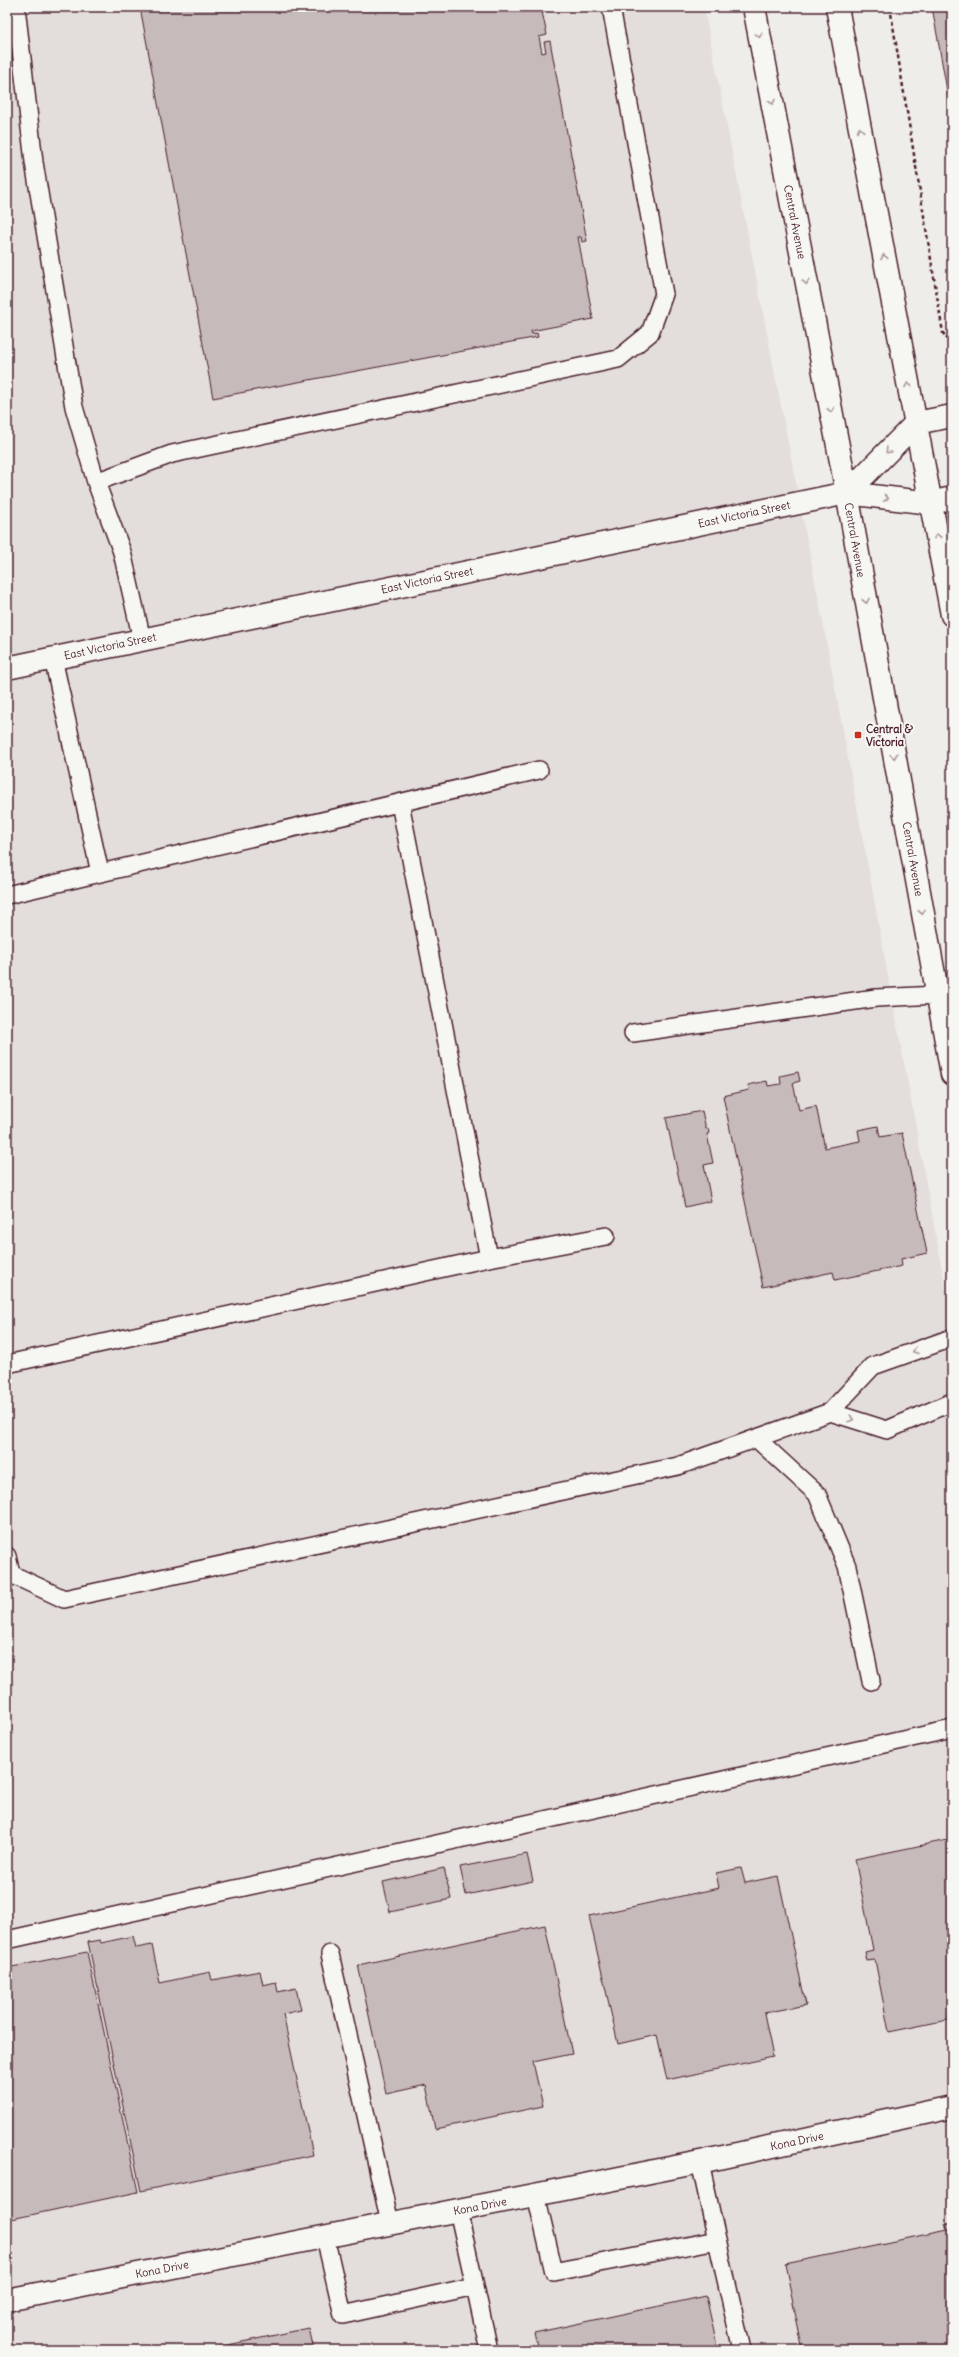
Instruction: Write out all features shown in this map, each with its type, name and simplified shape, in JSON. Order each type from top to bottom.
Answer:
[{"type":"main road","name":"Central Avenue","points":[[754,7],[847,493],[952,1074]]},
{"type":"main road","points":[[837,7],[952,615]]},
{"type":"main road","points":[[847,493],[916,423],[952,416]]},
{"type":"main road","name":"East Victoria Street","points":[[7,668],[847,493],[931,503],[952,498]]},
{"type":"main road","name":"Kona Drive","points":[[7,2300],[700,2162],[952,2107]]},
{"type":"lane","points":[[16,7],[34,162],[74,407],[96,482],[122,552],[142,640]]},
{"type":"lane","points":[[96,482],[172,454],[618,359],[650,333],[664,294],[611,7]]},
{"type":"lane","points":[[53,658],[100,873]]},
{"type":"lane","points":[[7,895],[539,770]]},
{"type":"lane","points":[[400,803],[488,1258]]},
{"type":"lane","points":[[633,1033],[876,998],[938,995]]},
{"type":"lane","points":[[7,1364],[488,1258],[606,1236]]},
{"type":"lane","points":[[7,1556],[11,1574],[64,1599],[678,1466],[830,1412],[873,1366],[952,1338]]},
{"type":"lane","points":[[830,1412],[887,1430],[952,1402]]},
{"type":"lane","points":[[757,1439],[817,1494],[847,1566],[872,1681]]},
{"type":"lane","points":[[7,1940],[952,1729]]},
{"type":"lane","points":[[330,1954],[390,2223]]},
{"type":"lane","points":[[700,2162],[742,2350]]},
{"type":"lane","points":[[536,2195],[554,2272],[717,2240]]},
{"type":"lane","points":[[458,2210],[489,2350]]},
{"type":"lane","points":[[325,2237],[343,2315],[475,2286]]},
{"type":"path","points":[[890,7],[943,333],[952,346]]},
{"type":"shaded area","points":[[7,7],[704,7],[825,633],[952,1323],[952,2350],[7,2350]]},
{"type":"building","points":[[140,7],[541,7],[547,35],[539,37],[542,53],[546,52],[544,42],[550,41],[587,241],[582,242],[581,237],[578,237],[593,319],[531,331],[532,334],[537,333],[538,337],[213,398]]},
{"type":"building","points":[[932,7],[952,7],[952,107],[950,107]]},
{"type":"building","points":[[798,1072],[800,1081],[793,1083],[799,1110],[816,1106],[825,1148],[860,1141],[858,1130],[878,1126],[880,1137],[902,1133],[927,1253],[901,1259],[902,1266],[835,1280],[833,1272],[763,1287],[723,1096],[749,1090],[748,1085],[767,1081],[768,1086],[781,1084],[780,1076]]},
{"type":"building","points":[[702,1111],[706,1129],[708,1128],[709,1133],[707,1134],[713,1163],[704,1165],[711,1201],[685,1207],[666,1118]]},
{"type":"building","points":[[952,1839],[952,2019],[889,2032],[875,1960],[867,1961],[865,1952],[873,1950],[855,1859]]},
{"type":"building","points":[[527,1854],[533,1881],[466,1895],[460,1867]]},
{"type":"building","points":[[444,1868],[451,1899],[390,1912],[383,1882]]},
{"type":"building","points":[[741,1868],[745,1883],[778,1876],[806,2005],[764,2013],[773,2057],[667,2080],[657,2035],[618,2044],[589,1916],[719,1888],[716,1873]]},
{"type":"building","points":[[545,1925],[572,2054],[533,2062],[543,2106],[435,2129],[426,2085],[386,2094],[358,1965]]},
{"type":"building","points":[[133,1936],[136,1948],[152,1945],[160,1983],[210,1972],[212,1980],[260,1971],[263,1985],[276,1982],[278,1992],[296,1988],[301,2010],[283,2014],[313,2155],[141,2191],[88,1942],[100,1940],[101,1943]]},
{"type":"building","points":[[87,1952],[138,2192],[7,2220],[7,1968]]},
{"type":"building","points":[[952,2222],[952,2350],[803,2350],[785,2264],[947,2230],[945,2224]]},
{"type":"building","points":[[706,2296],[718,2350],[538,2350],[534,2333]]},
{"type":"building","points":[[309,2328],[314,2350],[204,2350]]},
{"type":"place","name":"Central & Victoria","points":[[858,735]]}]
